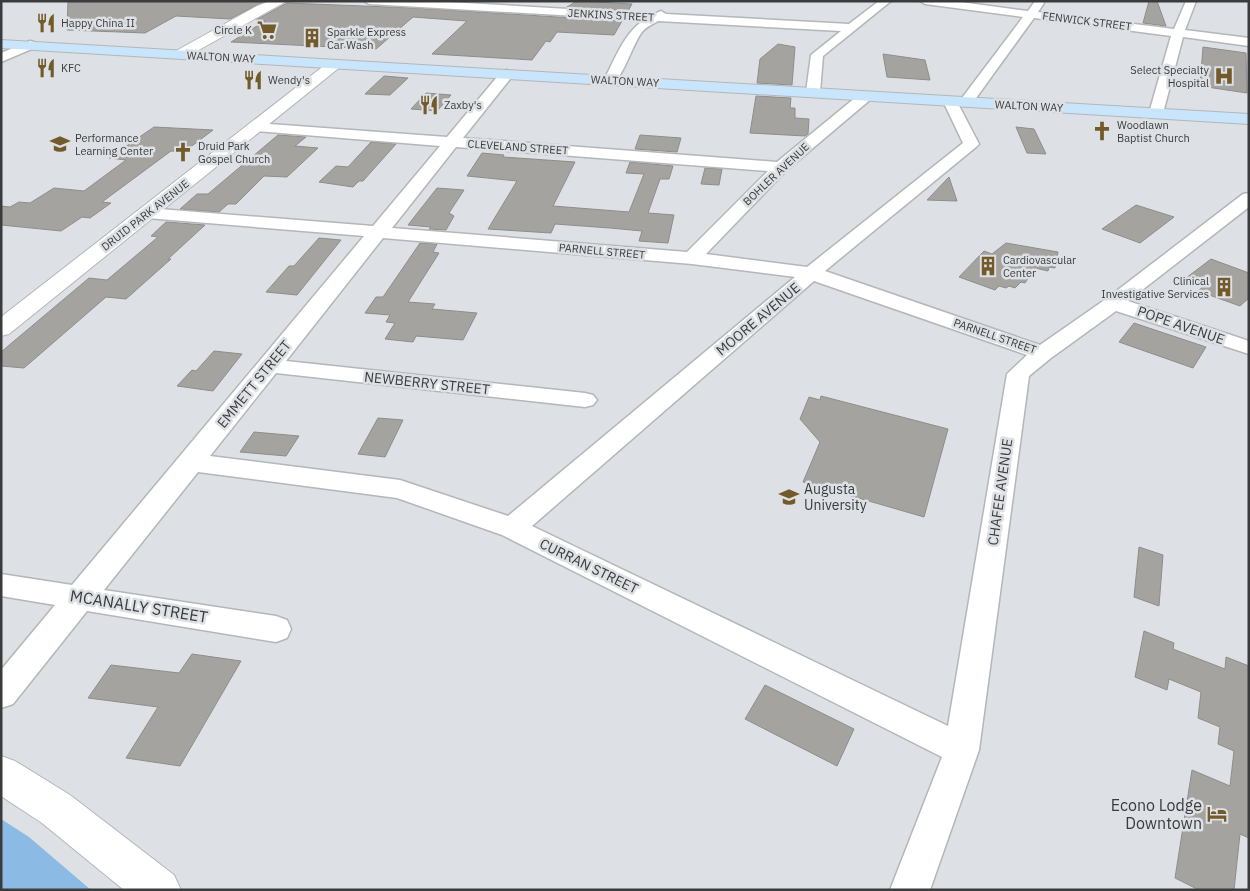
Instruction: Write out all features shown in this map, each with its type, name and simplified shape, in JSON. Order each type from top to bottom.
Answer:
[{"type":"main road","name":"WALTON WAY","points":[[1,44],[1249,119]]},
{"type":"street","points":[[181,54],[261,9],[280,1]]},
{"type":"street","name":"JENKINS STREET","points":[[370,1],[853,28]]},
{"type":"street","points":[[523,1],[594,14]]},
{"type":"street","points":[[813,92],[817,55],[886,1]]},
{"type":"street","name":"FENWICK STREET","points":[[924,1],[1249,42]]},
{"type":"street","points":[[958,101],[1040,1]]},
{"type":"street","points":[[1156,113],[1178,34],[1191,1]]},
{"type":"street","points":[[611,80],[629,43],[639,28],[676,5]]},
{"type":"street","points":[[1,58],[30,45]]},
{"type":"street","name":"DRUID PARK AVENUE","points":[[1,328],[335,64]]},
{"type":"street","name":"EMMETT STREET","points":[[1,694],[507,74]]},
{"type":"street","name":"BOHLER AVENUE","points":[[692,258],[781,167],[866,96]]},
{"type":"street","name":"MOORE AVENUE","points":[[512,528],[811,273],[971,144],[958,101]]},
{"type":"street","name":"CLEVELAND STREET","points":[[256,127],[781,167]]},
{"type":"street","name":"CHAFEE AVENUE","points":[[910,890],[962,750],[1018,374],[1043,352],[1113,303],[1249,198]]},
{"type":"street","name":"PARNELL STREET","points":[[147,213],[692,258],[811,273],[1043,352]]},
{"type":"street","name":"POPE AVENUE","points":[[1113,303],[1249,348]]},
{"type":"street","name":"NEWBERRY STREET","points":[[269,366],[586,400]]},
{"type":"street","name":"CURRAN STREET","points":[[190,462],[400,489],[512,528],[962,750]]},
{"type":"street","name":"MCANALLY STREET","points":[[1,585],[81,596],[276,629]]},
{"type":"street","points":[[1,774],[56,809],[159,890]]},
{"type":"shaded area","points":[[1,819],[29,837],[91,890],[1,890]]},
{"type":"building","points":[[68,1],[263,2],[230,19],[176,16],[145,33],[67,30]]},
{"type":"building","points":[[577,1],[632,4],[628,11],[567,7]]},
{"type":"building","points":[[1149,1],[1157,1],[1166,26],[1143,23]]},
{"type":"building","points":[[287,3],[414,8],[622,21],[614,35],[557,32],[550,42],[546,41],[532,60],[432,54],[467,21],[413,17],[376,49],[231,42],[265,21],[256,20]]},
{"type":"building","points":[[778,44],[795,47],[792,85],[757,83],[760,59]]},
{"type":"building","name":"Select Specialty Hospital","points":[[1203,47],[1246,53],[1247,93],[1200,86]]},
{"type":"building","points":[[883,54],[925,60],[930,80],[887,77]]},
{"type":"building","points":[[384,76],[408,78],[390,95],[365,94]]},
{"type":"building","name":"Zaxby's","points":[[426,93],[451,95],[437,111],[411,109]]},
{"type":"building","points":[[756,96],[791,98],[790,108],[795,108],[795,118],[809,119],[808,134],[805,136],[750,133]]},
{"type":"building","points":[[154,127],[213,130],[184,152],[171,151],[102,202],[111,203],[90,218],[82,217],[61,231],[1,225],[1,206],[10,207],[19,202],[30,203],[54,188],[84,191],[126,160],[109,158]]},
{"type":"building","points":[[1016,127],[1034,129],[1046,154],[1027,153]]},
{"type":"building","points":[[278,135],[306,137],[295,146],[318,148],[287,177],[264,176],[236,204],[228,204],[219,212],[180,209],[197,194],[208,194]]},
{"type":"building","points":[[640,135],[681,138],[677,152],[635,149]]},
{"type":"building","points":[[371,142],[396,144],[363,181],[359,181],[353,187],[319,182],[336,166],[348,167]]},
{"type":"building","points":[[482,153],[504,155],[503,157],[575,162],[553,206],[629,212],[644,174],[626,173],[630,162],[673,166],[669,179],[660,179],[648,213],[674,215],[668,243],[639,241],[642,231],[610,228],[555,224],[551,233],[488,229],[517,181],[467,176]]},
{"type":"building","points":[[705,168],[722,169],[719,185],[701,184]]},
{"type":"building","points":[[949,177],[957,201],[927,200]]},
{"type":"building","points":[[437,188],[464,190],[449,213],[454,216],[446,230],[408,225]]},
{"type":"building","points":[[1136,205],[1174,217],[1140,243],[1102,229]]},
{"type":"building","points":[[166,222],[205,225],[168,259],[171,259],[126,299],[106,297],[24,368],[1,366],[1,352],[89,278],[107,280],[158,237],[151,236]]},
{"type":"building","points":[[319,238],[341,240],[297,295],[266,292],[289,266],[294,266]]},
{"type":"building","points":[[420,243],[437,244],[433,252],[439,253],[408,302],[435,304],[432,309],[477,313],[463,340],[416,336],[413,342],[385,339],[395,323],[386,322],[390,315],[365,313],[376,297],[383,297]]},
{"type":"building","name":"Cardiovascular Center","points":[[1006,243],[1058,252],[1055,268],[1049,267],[1048,271],[1035,268],[1025,283],[1021,282],[1015,288],[999,286],[995,290],[959,277],[984,251],[992,254]]},
{"type":"building","name":"Clinical Investigative Services","points":[[1211,259],[1249,273],[1249,298],[1240,306],[1198,291],[1205,285],[1186,278]]},
{"type":"building","points":[[1134,323],[1206,347],[1193,368],[1119,342]]},
{"type":"building","points":[[214,351],[242,354],[213,391],[177,386],[192,370],[196,371]]},
{"type":"building","points":[[821,396],[948,429],[924,517],[803,482],[820,442],[800,419],[809,397],[820,400]]},
{"type":"building","points":[[378,418],[403,420],[385,457],[358,454]]},
{"type":"building","points":[[254,432],[299,436],[286,456],[240,452]]},
{"type":"building","points":[[1139,547],[1163,555],[1159,606],[1134,597]]},
{"type":"building","points":[[1144,631],[1174,643],[1173,649],[1225,669],[1226,657],[1249,666],[1249,838],[1240,834],[1234,890],[1199,890],[1175,878],[1192,770],[1230,786],[1234,751],[1218,744],[1220,727],[1198,718],[1201,692],[1169,679],[1167,690],[1135,677]]},
{"type":"building","points":[[192,654],[241,661],[180,766],[126,758],[158,707],[88,698],[111,665],[179,673]]},
{"type":"building","points":[[765,685],[854,729],[837,766],[745,719]]},
{"type":"place","name":"Happy China II","points":[[46,23]]},
{"type":"place","name":"Circle K","points":[[267,30]]},
{"type":"place","name":"Sparkle Express Car Wash","points":[[312,38]]},
{"type":"place","name":"KFC","points":[[46,68]]},
{"type":"place","name":"Select Specialty Hospital","points":[[1224,76]]},
{"type":"place","name":"Wendy's","points":[[253,80]]},
{"type":"place","name":"Zaxby's","points":[[429,105]]},
{"type":"place","name":"Woodlawn Baptist Church","points":[[1102,131]]},
{"type":"place","name":"Performance Learning Center","points":[[60,144]]},
{"type":"place","name":"Druid Park Gospel Church","points":[[183,152]]},
{"type":"place","name":"Cardiovascular Center","points":[[988,266]]},
{"type":"place","name":"Clinical Investigative Services","points":[[1224,287]]},
{"type":"place","name":"Augusta University","points":[[789,497]]},
{"type":"place","name":"Econo Lodge Downtown","points":[[1217,814]]}]
